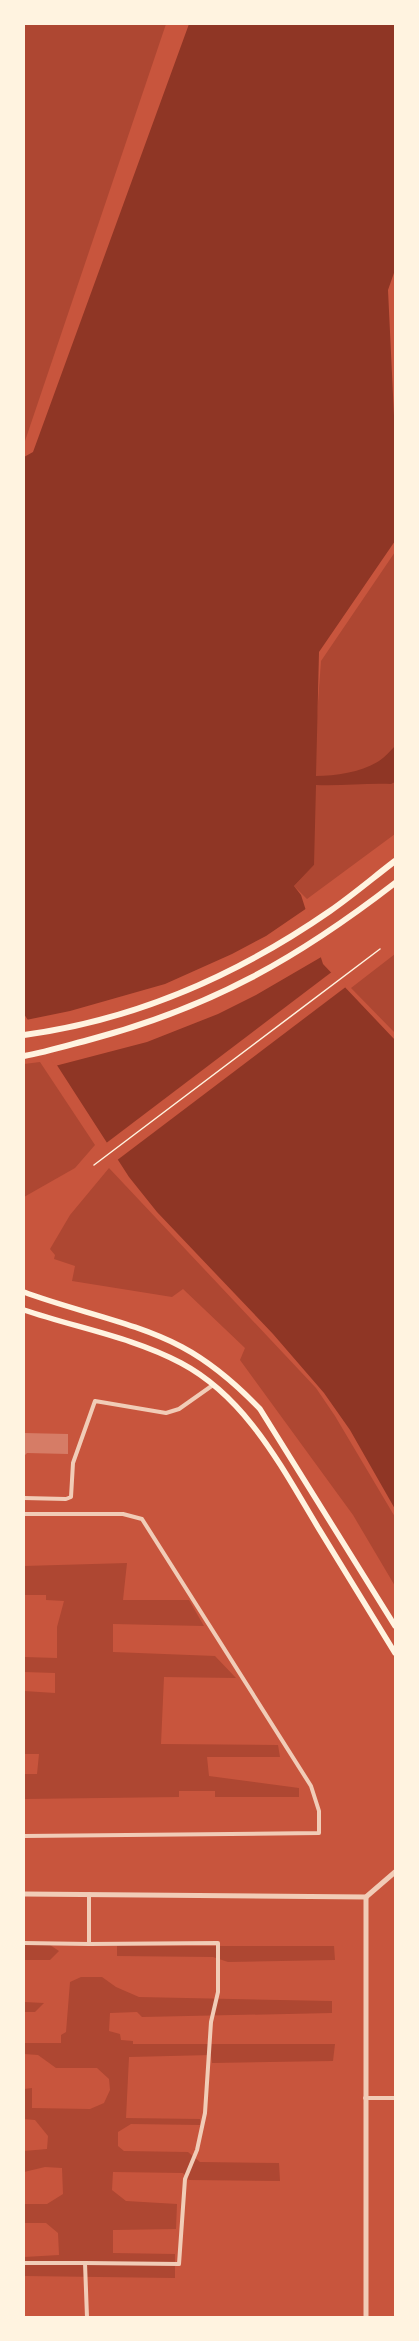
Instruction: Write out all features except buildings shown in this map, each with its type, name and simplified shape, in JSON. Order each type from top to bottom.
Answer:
[{"type":"main road","points":[[24,1035],[84,1024],[141,1009],[202,984],[290,937],[331,910],[395,861]]},
{"type":"main road","points":[[24,1056],[133,1028],[191,1007],[244,983],[293,956],[341,924],[395,883]]},
{"type":"main road","points":[[24,1292],[139,1329],[182,1346],[213,1366],[237,1386],[260,1410],[395,1626]]},
{"type":"main road","points":[[24,1310],[142,1345],[183,1364],[213,1384],[234,1403],[253,1424],[278,1461],[395,1653]]},
{"type":"street","points":[[24,1498],[66,1499],[71,1497],[73,1463],[95,1401],[166,1413],[179,1409],[213,1384]]},
{"type":"street","points":[[24,1514],[123,1514],[142,1519],[311,1786],[319,1811],[319,1833],[24,1836]]},
{"type":"street","points":[[24,1894],[366,1897],[395,1872]]},
{"type":"street","points":[[89,1894],[89,1944]]},
{"type":"street","points":[[366,1897],[364,2098],[366,2317]]},
{"type":"street","points":[[24,1943],[218,1943],[218,1992],[211,2022],[205,2113],[198,2150],[185,2178],[179,2264],[24,2263]]},
{"type":"street","points":[[364,2098],[395,2098]]},
{"type":"street","points":[[85,2263],[87,2317]]},
{"type":"path","points":[[94,1165],[380,949]]},
{"type":"shaded area","points":[[24,24],[166,24],[25,441],[24,441]]},
{"type":"shaded area","points":[[189,24],[395,24],[395,270],[388,290],[394,416],[395,541],[319,652],[316,776],[340,774],[365,768],[381,759],[395,746],[395,782],[391,784],[316,785],[314,865],[294,886],[301,895],[323,964],[395,1040],[395,1509],[350,1430],[324,1393],[273,1334],[157,1212],[129,1177],[24,1014],[24,457],[33,452]]},
{"type":"shaded area","points":[[395,552],[395,834],[307,899],[294,886],[314,865],[314,758],[321,661]]},
{"type":"shaded area","points":[[395,954],[395,1033],[351,988]]},
{"type":"shaded area","points":[[40,1062],[95,1145],[75,1168],[24,1197],[24,1064]]},
{"type":"shaded area","points":[[109,1168],[316,1388],[335,1416],[395,1517],[395,1586],[353,1515],[240,1360],[245,1348],[183,1289],[172,1297],[72,1281],[75,1266],[54,1259],[55,1255],[50,1249],[70,1215]]},
{"type":"shaded area","points":[[127,1563],[123,1600],[189,1600],[204,1626],[113,1624],[113,1652],[215,1656],[236,1678],[164,1677],[161,1744],[278,1745],[280,1757],[207,1757],[209,1776],[299,1788],[299,1797],[215,1797],[215,1791],[179,1791],[179,1797],[24,1799],[24,1774],[37,1774],[39,1754],[24,1754],[24,1691],[55,1693],[55,1673],[24,1672],[24,1657],[57,1658],[57,1627],[64,1601],[46,1600],[46,1595],[24,1595],[24,1566]]},
{"type":"shaded area","points":[[24,1945],[50,1945],[59,1951],[50,1960],[24,1960]]},
{"type":"shaded area","points":[[117,1946],[334,1946],[335,1960],[228,1962],[213,1957],[117,1956]]},
{"type":"shaded area","points":[[81,1977],[102,1977],[116,1987],[139,1997],[332,2001],[332,2013],[142,2017],[137,2012],[110,2013],[109,2031],[120,2034],[121,2040],[133,2041],[133,2044],[335,2044],[333,2061],[212,2063],[211,2055],[129,2057],[126,2118],[200,2119],[200,2125],[131,2124],[118,2132],[118,2146],[124,2151],[188,2152],[200,2162],[279,2163],[280,2181],[189,2180],[183,2173],[113,2172],[112,2190],[126,2201],[177,2204],[176,2229],[113,2230],[113,2253],[175,2254],[175,2278],[24,2276],[24,2257],[59,2255],[58,2233],[46,2223],[24,2223],[24,2204],[47,2204],[63,2194],[62,2168],[45,2167],[24,2172],[24,2151],[47,2149],[48,2136],[35,2120],[24,2119],[24,2089],[32,2088],[32,2108],[90,2109],[104,2103],[110,2090],[109,2079],[97,2068],[56,2068],[38,2055],[24,2054],[24,2043],[61,2043],[61,2035],[66,2032],[70,1982]]},
{"type":"shaded area","points":[[24,2002],[44,2003],[35,2012],[24,2012]]},
{"type":"pier","points":[[307,908],[323,956],[256,995],[218,1014],[147,1042],[55,1066],[26,1020],[70,1011],[165,984],[232,954],[266,936]]},
{"type":"pier","points":[[333,971],[347,986],[116,1161],[105,1144]]}]
